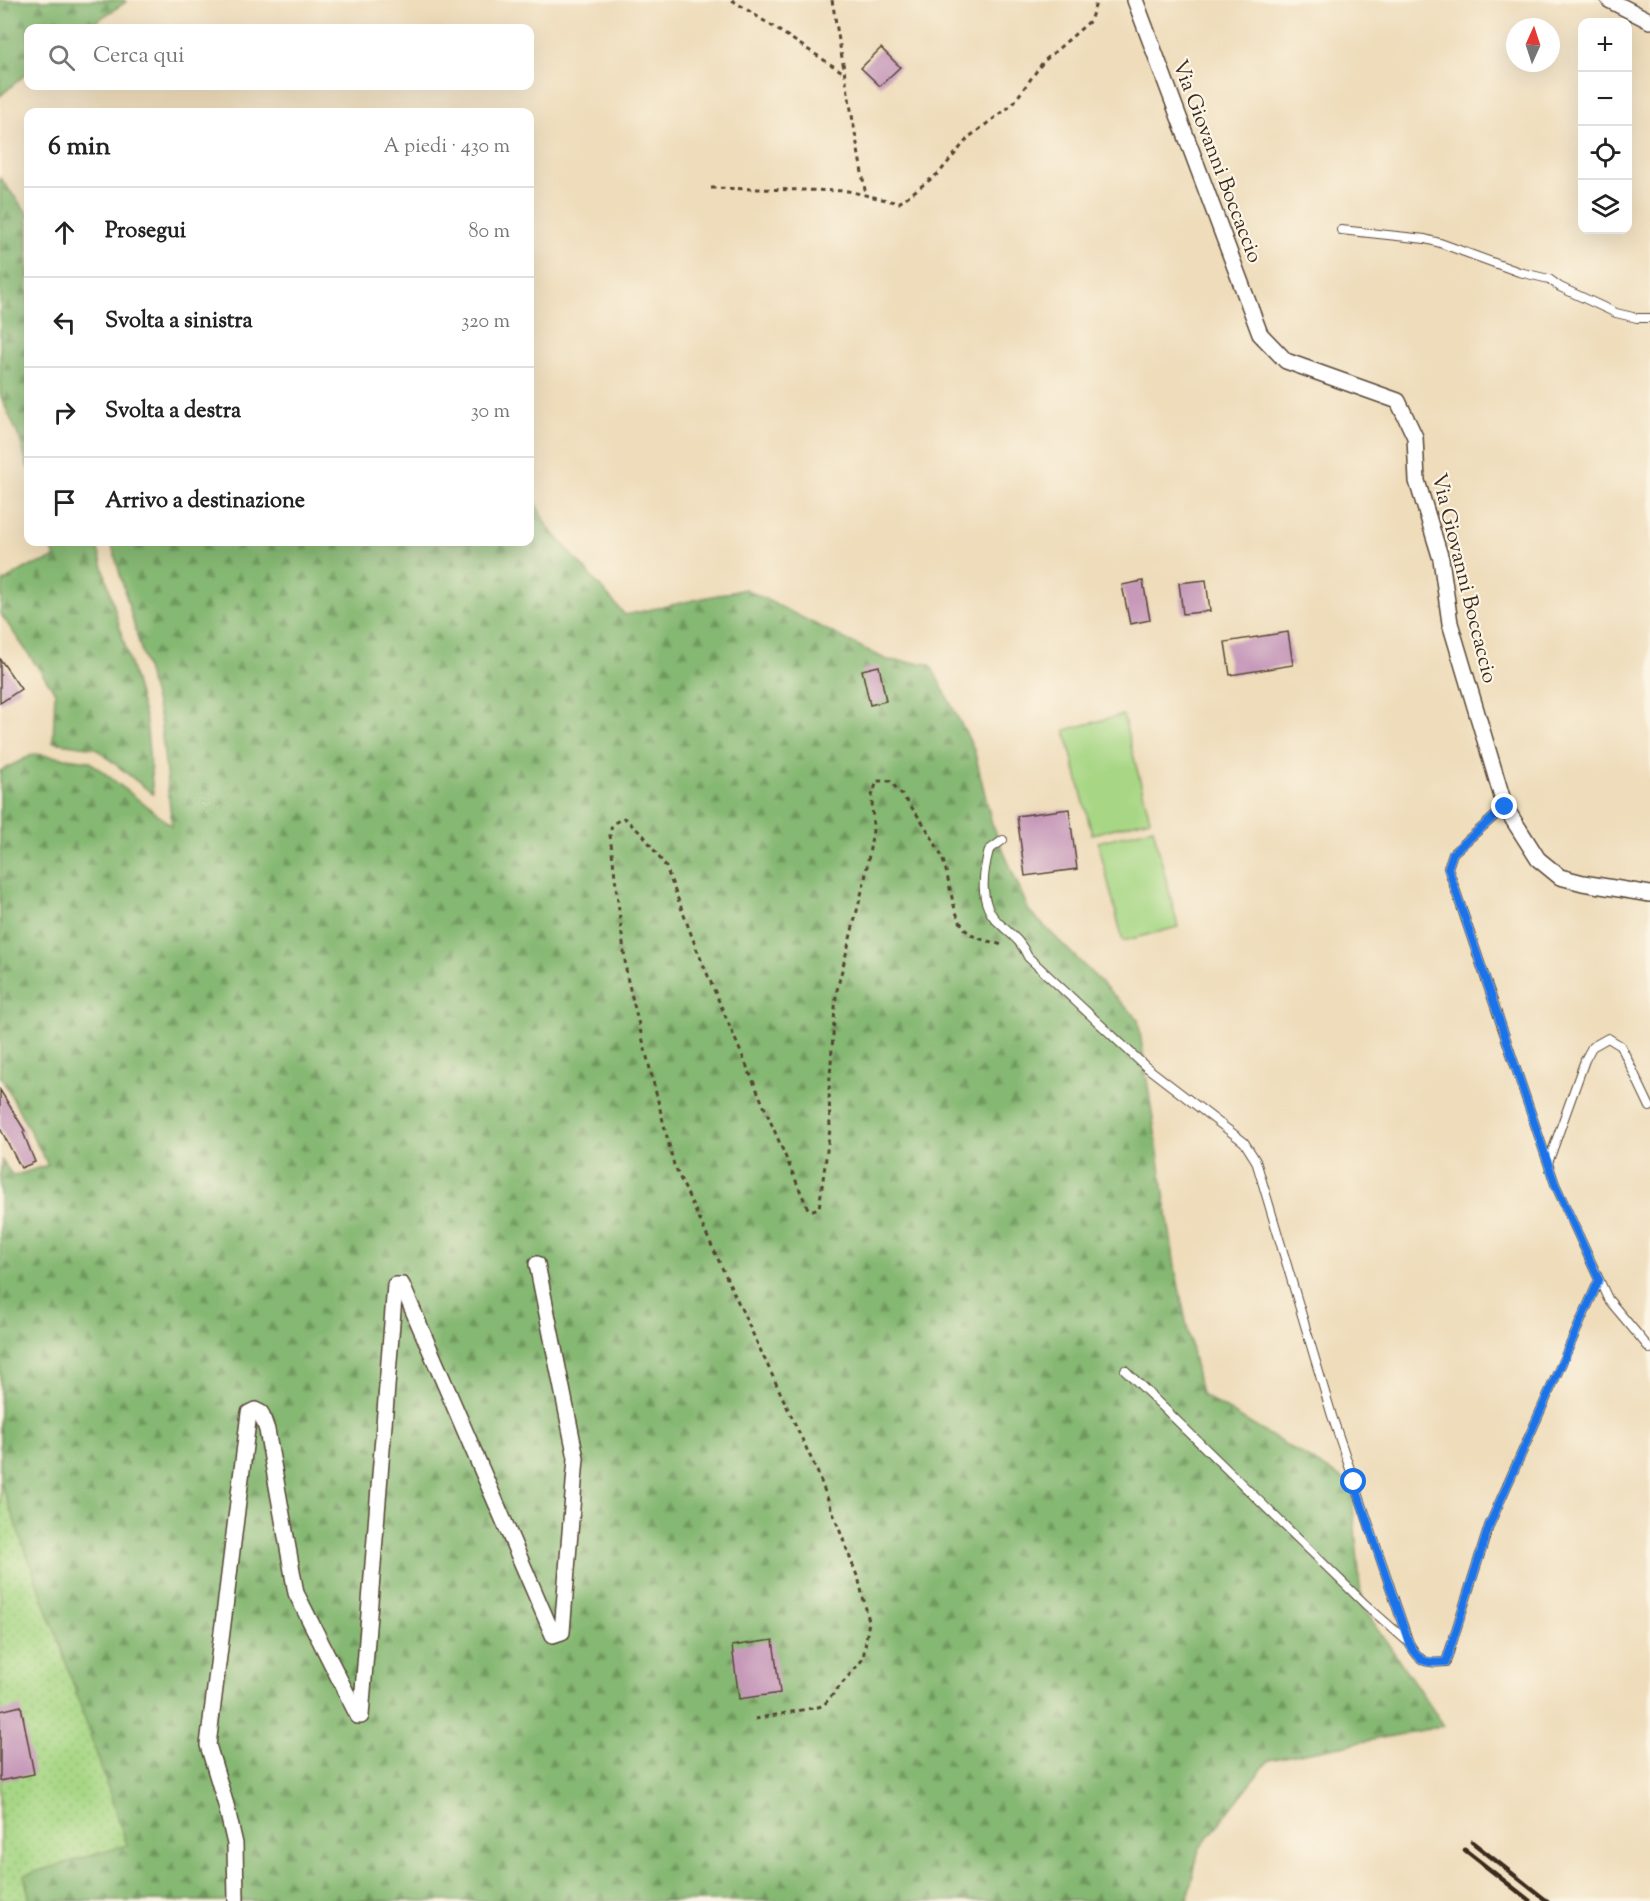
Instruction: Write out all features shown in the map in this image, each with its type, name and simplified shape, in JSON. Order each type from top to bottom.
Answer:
[{"type":"street","name":"Via Giovanni Boccaccio","points":[[1135,0],[1260,334],[1286,361],[1398,401],[1415,437],[1417,481],[1442,559],[1450,623],[1505,807],[1538,859],[1560,877],[1650,894]]},
{"type":"street","points":[[1609,0],[1650,21]]},
{"type":"street","points":[[236,1901],[235,1844],[208,1746],[249,1413],[255,1410],[261,1413],[267,1430],[296,1593],[358,1716],[361,1716],[395,1285],[402,1285],[553,1635],[562,1632],[576,1458],[537,1264]]},
{"type":"lane","points":[[1341,230],[1425,239],[1440,243],[1519,272],[1549,279],[1560,287],[1616,313],[1637,318],[1650,318]]},
{"type":"lane","points":[[1505,807],[1453,853],[1448,868],[1555,1184],[1608,1299],[1650,1349]]},
{"type":"lane","points":[[1003,840],[989,850],[982,876],[987,906],[996,920],[1015,935],[1028,957],[1145,1066],[1244,1142],[1256,1161],[1332,1416],[1409,1643],[1417,1657],[1429,1664],[1446,1662],[1489,1526],[1599,1280]]},
{"type":"lane","points":[[1548,1162],[1585,1060],[1592,1047],[1608,1038],[1621,1046],[1650,1107]]},
{"type":"lane","points":[[1125,1370],[1366,1605],[1409,1643]]},
{"type":"path","points":[[732,0],[844,73]]},
{"type":"path","points":[[832,0],[866,196]]},
{"type":"path","points":[[711,188],[848,191],[899,203],[939,173],[969,137],[1012,105],[1043,62],[1090,21],[1097,0]]},
{"type":"path","points":[[755,1719],[823,1706],[863,1659],[868,1621],[859,1581],[817,1471],[674,1165],[627,977],[610,835],[612,824],[624,818],[644,836],[666,867],[697,950],[808,1209],[819,1208],[830,1129],[829,1090],[836,994],[865,879],[873,830],[872,796],[877,781],[890,782],[911,805],[929,833],[941,855],[959,920],[970,935],[1007,946],[1028,957]]},
{"type":"green space","points":[[0,0],[124,0],[126,2],[92,24],[24,24],[24,75],[0,96]]},
{"type":"green space","points":[[0,178],[24,209],[24,454],[0,394]]},
{"type":"green space","points":[[534,501],[547,526],[625,615],[745,589],[887,660],[930,664],[974,749],[992,824],[1029,911],[1138,1019],[1176,1273],[1201,1394],[1351,1484],[1362,1606],[1444,1726],[1269,1760],[1199,1849],[1187,1901],[30,1901],[24,1875],[126,1845],[59,1642],[0,1482],[0,1176],[2,1161],[13,1176],[48,1165],[0,1075],[0,771],[34,754],[89,761],[172,826],[160,718],[112,546],[534,546]]},
{"type":"green space","points":[[51,546],[97,546],[146,721],[153,794],[95,748],[53,742],[55,692],[0,613],[3,582],[26,568],[55,558]]},
{"type":"green space","points":[[1123,715],[1150,819],[1092,834],[1065,730]]},
{"type":"green space","points":[[1153,828],[1178,927],[1123,941],[1098,842]]},
{"type":"green space","points":[[0,1482],[59,1642],[127,1845],[24,1875],[30,1901],[0,1901]]},
{"type":"building","points":[[881,48],[900,67],[880,86],[861,68]]},
{"type":"building","points":[[1206,580],[1210,611],[1183,614],[1179,583]]},
{"type":"building","points":[[1143,581],[1150,620],[1130,624],[1122,585]]},
{"type":"building","points":[[1288,632],[1293,665],[1230,675],[1225,642]]},
{"type":"building","points":[[0,659],[21,689],[0,703]]},
{"type":"building","points":[[879,666],[886,701],[870,705],[862,670]]},
{"type":"building","points":[[1069,809],[1077,869],[1025,876],[1017,816]]},
{"type":"building","points":[[0,1090],[25,1131],[23,1132],[35,1162],[21,1168],[0,1128]]},
{"type":"building","points":[[773,1640],[780,1693],[739,1699],[732,1646]]},
{"type":"building","points":[[21,1706],[34,1774],[0,1781],[0,1711]]},
{"type":"railway","points":[[1472,1842],[1547,1901]]},
{"type":"railway","points":[[1465,1850],[1530,1901]]},
{"type":"route","points":[[1354,1482],[1409,1643],[1417,1657],[1429,1664],[1446,1662],[1489,1526],[1599,1280],[1555,1184],[1448,868],[1453,853],[1505,807]]}]
